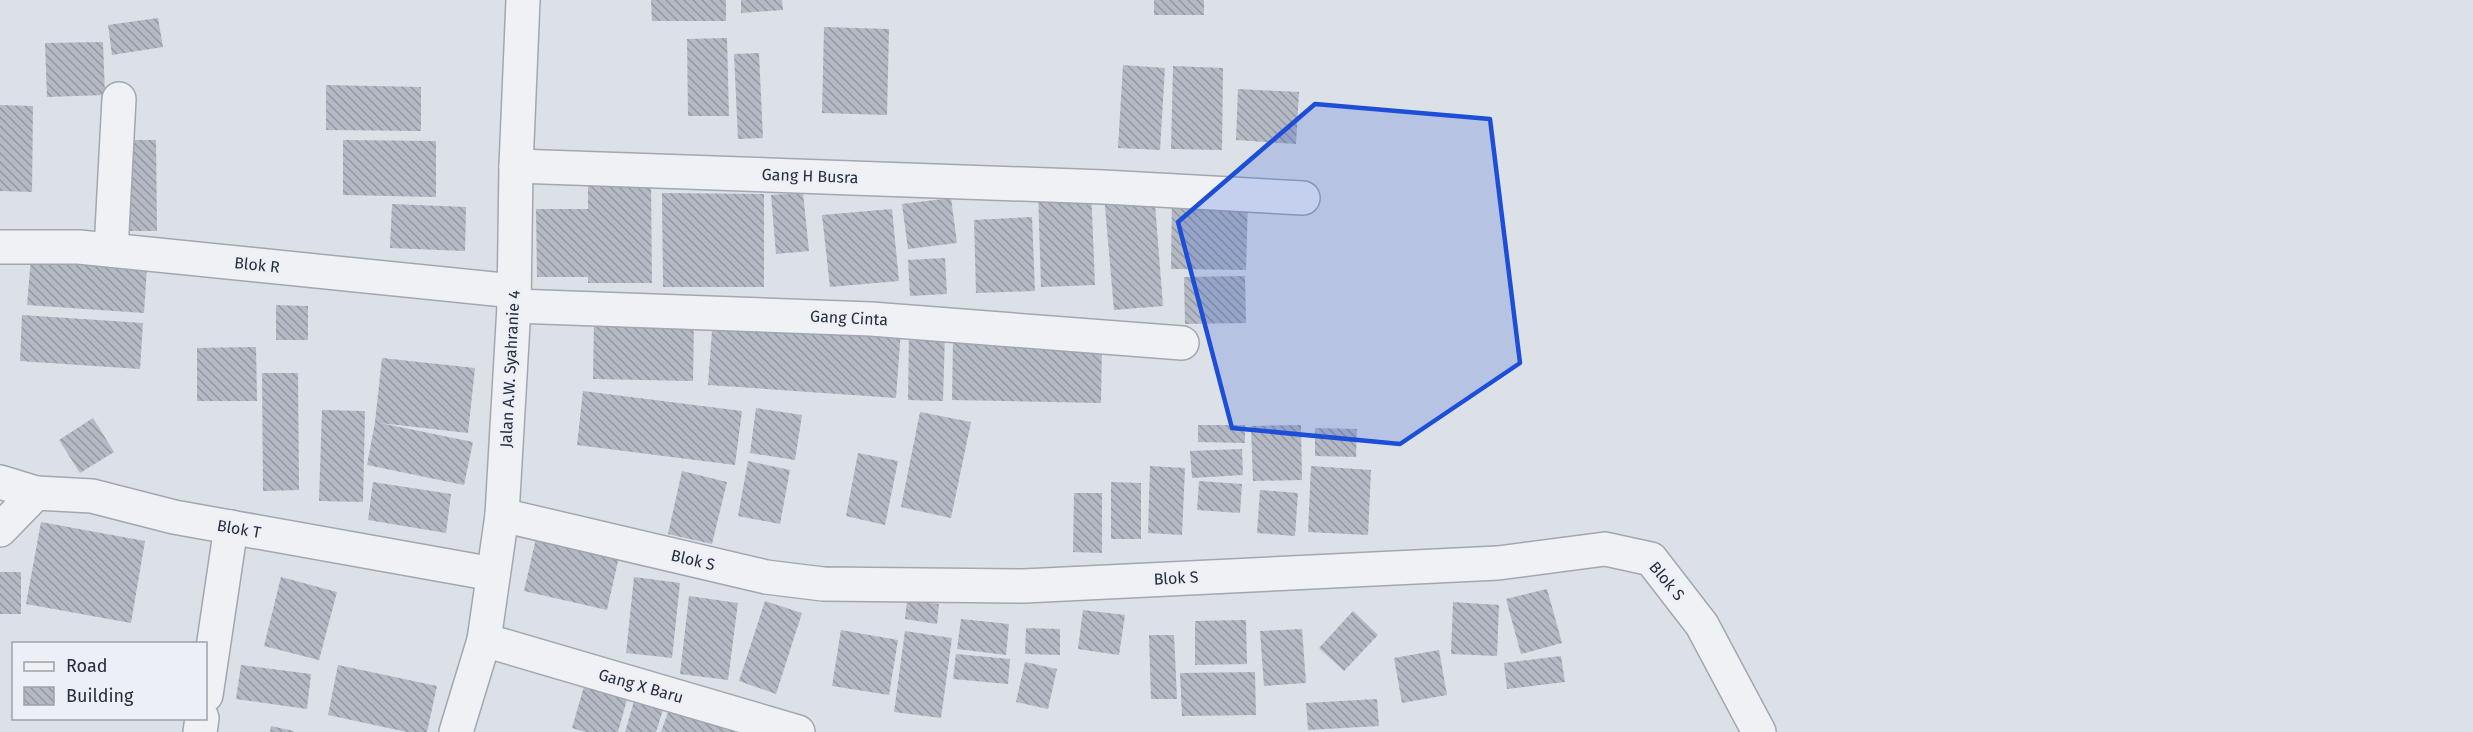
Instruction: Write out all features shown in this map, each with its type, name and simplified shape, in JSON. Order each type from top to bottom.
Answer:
[{"type":"street","name":"Jalan A.W. Syahranie 4","points":[[456,732],[484,640],[501,515],[514,298],[516,166],[523,0]]},
{"type":"street","points":[[111,250],[119,99]]},
{"type":"street","name":"Gang H Busra","points":[[516,166],[1104,187],[1303,198]]},
{"type":"street","name":"Blok R","points":[[0,247],[79,247],[111,250],[514,298]]},
{"type":"street","name":"Gang Cinta","points":[[514,298],[871,319],[1182,343]]},
{"type":"street","name":"Blok T","points":[[0,482],[36,493],[92,496],[174,517],[493,574]]},
{"type":"street","points":[[0,530],[36,493]]},
{"type":"street","name":"Blok S","points":[[501,515],[766,577],[823,584],[1024,586],[1498,563],[1605,549],[1651,558],[1702,625],[1759,732]]},
{"type":"street","points":[[207,688],[231,527]]},
{"type":"street","name":"Gang X Baru","points":[[484,640],[798,732]]},
{"type":"highlighted area","points":[[1315,104],[1490,119],[1520,363],[1400,444],[1232,428],[1178,222]]},
{"type":"building","points":[[651,0],[726,0],[726,21],[652,21]]},
{"type":"building","points":[[741,0],[782,0],[783,10],[741,13]]},
{"type":"building","points":[[1154,0],[1204,0],[1204,15],[1154,15]]},
{"type":"building","points":[[158,18],[163,47],[112,55],[108,25]]},
{"type":"building","points":[[824,27],[889,29],[887,115],[822,113]]},
{"type":"building","points":[[727,38],[729,116],[688,116],[687,39]]},
{"type":"building","points":[[103,42],[105,95],[47,97],[45,43]]},
{"type":"building","points":[[759,53],[763,138],[738,139],[734,54]]},
{"type":"building","points":[[1123,65],[1165,68],[1160,150],[1118,148]]},
{"type":"building","points":[[1173,66],[1223,68],[1222,150],[1171,149]]},
{"type":"building","points":[[326,85],[421,87],[421,131],[326,130]]},
{"type":"building","points":[[1238,89],[1299,92],[1296,144],[1236,140]]},
{"type":"building","points":[[0,105],[33,106],[32,192],[0,191]]},
{"type":"building","points":[[121,140],[156,140],[157,231],[122,231]]},
{"type":"building","points":[[343,140],[436,141],[436,197],[343,195]]},
{"type":"building","points":[[588,182],[651,182],[652,283],[588,283],[588,277],[537,277],[536,209],[588,209]]},
{"type":"building","points":[[1091,189],[1095,285],[1041,287],[1038,190]]},
{"type":"building","points":[[1154,192],[1163,306],[1114,310],[1104,195]]},
{"type":"building","points":[[662,193],[764,194],[764,287],[663,287]]},
{"type":"building","points":[[803,193],[809,251],[776,254],[771,195]]},
{"type":"building","points":[[1172,197],[1248,199],[1246,270],[1171,269]]},
{"type":"building","points":[[951,198],[957,243],[908,249],[902,204]]},
{"type":"building","points":[[392,204],[466,207],[465,251],[390,248]]},
{"type":"building","points":[[892,209],[899,281],[830,287],[822,215]]},
{"type":"building","points":[[1032,217],[1035,291],[976,293],[974,220]]},
{"type":"building","points":[[31,258],[147,267],[144,313],[27,305]]},
{"type":"building","points":[[945,258],[947,294],[910,296],[908,260]]},
{"type":"building","points":[[1245,276],[1246,323],[1185,324],[1184,277]]},
{"type":"building","points":[[276,305],[308,306],[308,340],[276,340]]},
{"type":"building","points":[[22,315],[143,323],[140,369],[20,361]]},
{"type":"building","points":[[713,317],[901,330],[896,398],[708,385]]},
{"type":"building","points":[[594,319],[694,320],[693,381],[593,379]]},
{"type":"building","points":[[909,332],[945,333],[943,401],[908,400]]},
{"type":"building","points":[[953,339],[1102,342],[1101,403],[952,400]]},
{"type":"building","points":[[256,347],[257,401],[197,401],[197,348]]},
{"type":"building","points":[[382,358],[475,368],[468,433],[380,423],[473,442],[464,485],[367,465],[375,422]]},
{"type":"building","points":[[262,373],[298,373],[299,490],[263,491]]},
{"type":"building","points":[[583,391],[742,411],[735,465],[577,445]]},
{"type":"building","points":[[756,408],[802,415],[795,460],[750,453]]},
{"type":"building","points":[[322,410],[365,411],[363,502],[319,501]]},
{"type":"building","points":[[920,412],[971,422],[951,518],[901,507]]},
{"type":"building","points":[[93,418],[114,452],[80,473],[59,440]]},
{"type":"building","points":[[1198,425],[1245,425],[1245,443],[1198,442]]},
{"type":"building","points":[[1301,425],[1302,480],[1253,481],[1251,426]]},
{"type":"building","points":[[1315,428],[1357,429],[1356,457],[1315,456]]},
{"type":"building","points":[[1242,449],[1243,475],[1192,478],[1190,451]]},
{"type":"building","points":[[858,453],[898,461],[885,525],[846,516]]},
{"type":"building","points":[[748,461],[790,470],[780,524],[738,516]]},
{"type":"building","points":[[1150,466],[1185,468],[1182,535],[1148,533]]},
{"type":"building","points":[[1311,466],[1371,470],[1368,535],[1308,532]]},
{"type":"building","points":[[682,471],[727,482],[712,544],[668,534]]},
{"type":"building","points":[[1199,481],[1242,484],[1240,513],[1197,510]]},
{"type":"building","points":[[373,482],[451,494],[446,533],[368,520]]},
{"type":"building","points":[[1111,482],[1141,483],[1141,539],[1111,539]]},
{"type":"building","points":[[1260,490],[1298,493],[1295,536],[1257,533]]},
{"type":"building","points":[[1074,493],[1102,493],[1102,553],[1073,552]]},
{"type":"building","points":[[41,522],[145,541],[131,623],[26,604]]},
{"type":"building","points":[[537,534],[620,552],[607,610],[524,591]]},
{"type":"building","points":[[0,572],[21,572],[21,614],[0,614]]},
{"type":"building","points":[[281,577],[337,592],[319,660],[264,646]]},
{"type":"building","points":[[634,577],[680,583],[672,658],[626,653]]},
{"type":"building","points":[[1547,589],[1562,643],[1521,654],[1506,599]]},
{"type":"building","points":[[689,596],[738,603],[728,680],[680,674]]},
{"type":"building","points":[[907,600],[939,604],[937,624],[905,619]]},
{"type":"building","points":[[765,601],[802,613],[776,694],[739,681]]},
{"type":"building","points":[[1453,602],[1499,605],[1497,656],[1451,654]]},
{"type":"building","points":[[1083,610],[1125,615],[1119,655],[1078,649]]},
{"type":"building","points":[[1353,611],[1378,635],[1344,671],[1319,648]]},
{"type":"building","points":[[961,619],[1009,624],[1006,655],[957,649]]},
{"type":"building","points":[[1246,620],[1247,664],[1195,665],[1195,621]]},
{"type":"building","points":[[1026,628],[1060,629],[1060,655],[1025,654]]},
{"type":"building","points":[[1302,629],[1306,683],[1264,686],[1260,631]]},
{"type":"building","points":[[841,630],[898,640],[889,695],[832,686]]},
{"type":"building","points":[[905,631],[952,638],[941,718],[894,712]]},
{"type":"building","points":[[1149,635],[1174,635],[1177,699],[1151,699]]},
{"type":"building","points":[[1439,650],[1447,695],[1402,703],[1394,658]]},
{"type":"building","points":[[956,654],[1010,659],[1008,684],[953,679]]},
{"type":"building","points":[[1561,656],[1565,682],[1507,689],[1504,663]]},
{"type":"building","points":[[1025,662],[1057,669],[1048,709],[1016,702]]},
{"type":"building","points":[[241,665],[311,674],[307,709],[236,699]]},
{"type":"building","points":[[338,665],[437,686],[427,732],[407,732],[328,715]]},
{"type":"building","points":[[1255,672],[1256,715],[1182,716],[1180,673]]},
{"type":"building","points":[[585,683],[628,696],[618,732],[585,732],[572,728]]},
{"type":"building","points":[[637,691],[666,700],[656,732],[625,732]]},
{"type":"building","points":[[1377,699],[1379,726],[1308,730],[1306,703]]},
{"type":"building","points":[[672,701],[758,732],[661,732]]},
{"type":"building","points":[[271,726],[294,731],[294,732],[270,732]]}]
